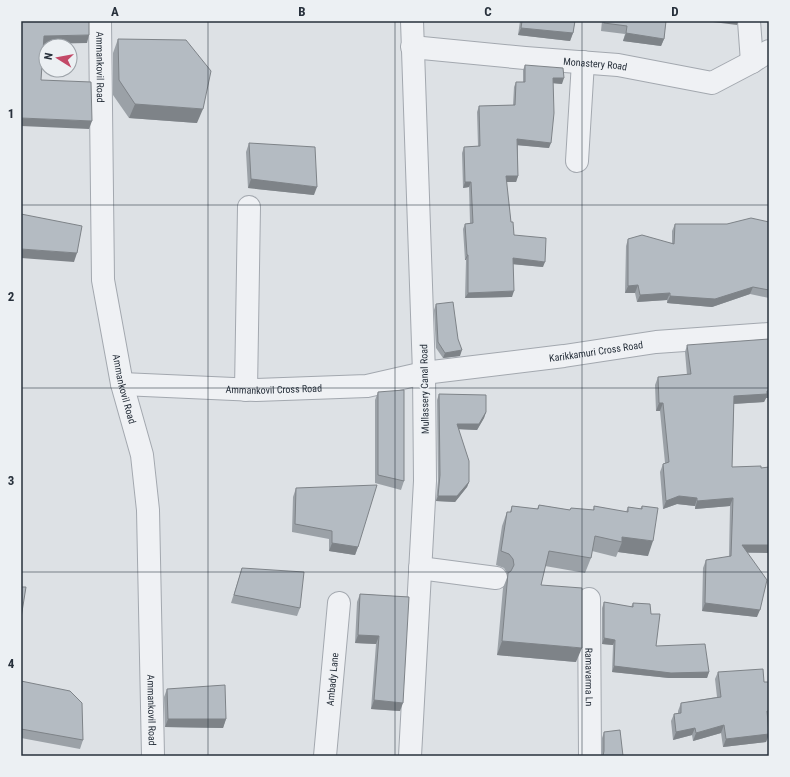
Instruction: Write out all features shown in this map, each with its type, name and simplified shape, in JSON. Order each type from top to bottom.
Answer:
[{"type":"street","name":"Ammankovil Road","points":[[100,21],[103,280],[122,384],[142,455],[148,510],[153,756]]},
{"type":"street","name":"Mullassery Canal Road","points":[[410,756],[425,481],[424,373],[412,21]]},
{"type":"street","points":[[749,21],[761,56]]},
{"type":"street","name":"Monastery Road","points":[[412,47],[618,65],[712,83],[761,56]]},
{"type":"street","points":[[576,161],[583,62]]},
{"type":"street","points":[[246,390],[249,207]]},
{"type":"street","name":"Karikkamuri Cross Road","points":[[424,373],[564,356],[656,342],[769,334]]},
{"type":"street","name":"Ammankovil Cross Road","points":[[122,384],[246,390],[367,386],[424,373]]},
{"type":"street","points":[[420,568],[496,578]]},
{"type":"street","name":"Ramavarma Ln","points":[[588,599],[590,756]]},
{"type":"street","name":"Ambady Lane","points":[[325,756],[339,603]]},
{"type":"building","points":[[21,21],[89,21],[89,35],[44,36],[44,38],[38,38],[38,78],[41,78],[41,80],[91,82],[92,121],[21,118]]},
{"type":"building","points":[[522,21],[575,21],[573,33],[521,28]]},
{"type":"building","points":[[604,21],[666,21],[664,39],[626,33],[627,26],[604,23]]},
{"type":"building","points":[[118,39],[186,40],[211,71],[203,109],[135,104],[119,80]]},
{"type":"building","points":[[525,65],[563,68],[564,78],[553,78],[554,113],[551,143],[517,139],[518,176],[506,176],[511,222],[513,222],[514,235],[546,238],[545,262],[513,258],[514,291],[468,293],[468,255],[465,224],[473,223],[471,182],[465,182],[464,147],[480,146],[479,106],[515,105],[516,82],[525,82]]},
{"type":"building","points":[[249,143],[315,147],[317,187],[251,179]]},
{"type":"building","points":[[21,214],[82,226],[77,253],[21,249]]},
{"type":"building","points":[[751,218],[769,222],[769,290],[753,287],[715,299],[670,296],[670,293],[640,295],[638,285],[628,286],[628,239],[642,235],[674,244],[675,224],[727,224]]},
{"type":"building","points":[[453,302],[458,339],[462,350],[445,353],[438,342],[436,304]]},
{"type":"building","points":[[769,339],[769,390],[767,391],[767,394],[734,396],[732,467],[769,467],[769,545],[742,545],[767,580],[760,610],[705,603],[706,560],[731,556],[733,498],[697,501],[697,498],[679,496],[666,501],[663,464],[669,462],[663,403],[659,403],[658,377],[691,374],[687,345]]},
{"type":"building","points":[[404,390],[404,481],[378,475],[378,392]]},
{"type":"building","points":[[439,394],[486,395],[486,412],[479,424],[457,424],[469,461],[469,482],[457,496],[438,496],[440,475]]},
{"type":"building","points":[[377,485],[358,547],[332,543],[332,531],[295,524],[296,488]]},
{"type":"building","points":[[539,505],[570,510],[571,508],[594,510],[594,506],[628,512],[628,507],[642,509],[642,506],[658,508],[653,541],[622,537],[622,542],[595,536],[591,558],[549,551],[541,585],[582,588],[582,648],[502,641],[508,573],[514,565],[513,559],[509,554],[501,551],[507,512],[511,512],[512,506],[538,509]]},
{"type":"building","points":[[242,568],[304,572],[300,608],[234,595]]},
{"type":"building","points":[[21,587],[26,587],[21,618]]},
{"type":"building","points":[[360,594],[409,597],[403,703],[374,700],[379,636],[358,635]]},
{"type":"building","points":[[604,602],[633,607],[633,603],[650,604],[651,614],[660,614],[656,646],[705,644],[709,672],[671,673],[614,666],[615,640],[604,638]]},
{"type":"building","points":[[763,669],[764,682],[769,682],[769,711],[767,711],[769,734],[726,739],[724,725],[696,733],[695,728],[676,732],[674,714],[681,713],[681,703],[721,697],[718,672]]},
{"type":"building","points":[[21,681],[70,691],[82,703],[83,740],[21,729]]},
{"type":"building","points":[[225,685],[226,719],[168,719],[167,689]]},
{"type":"building","points":[[620,730],[623,756],[603,756],[604,732]]}]
